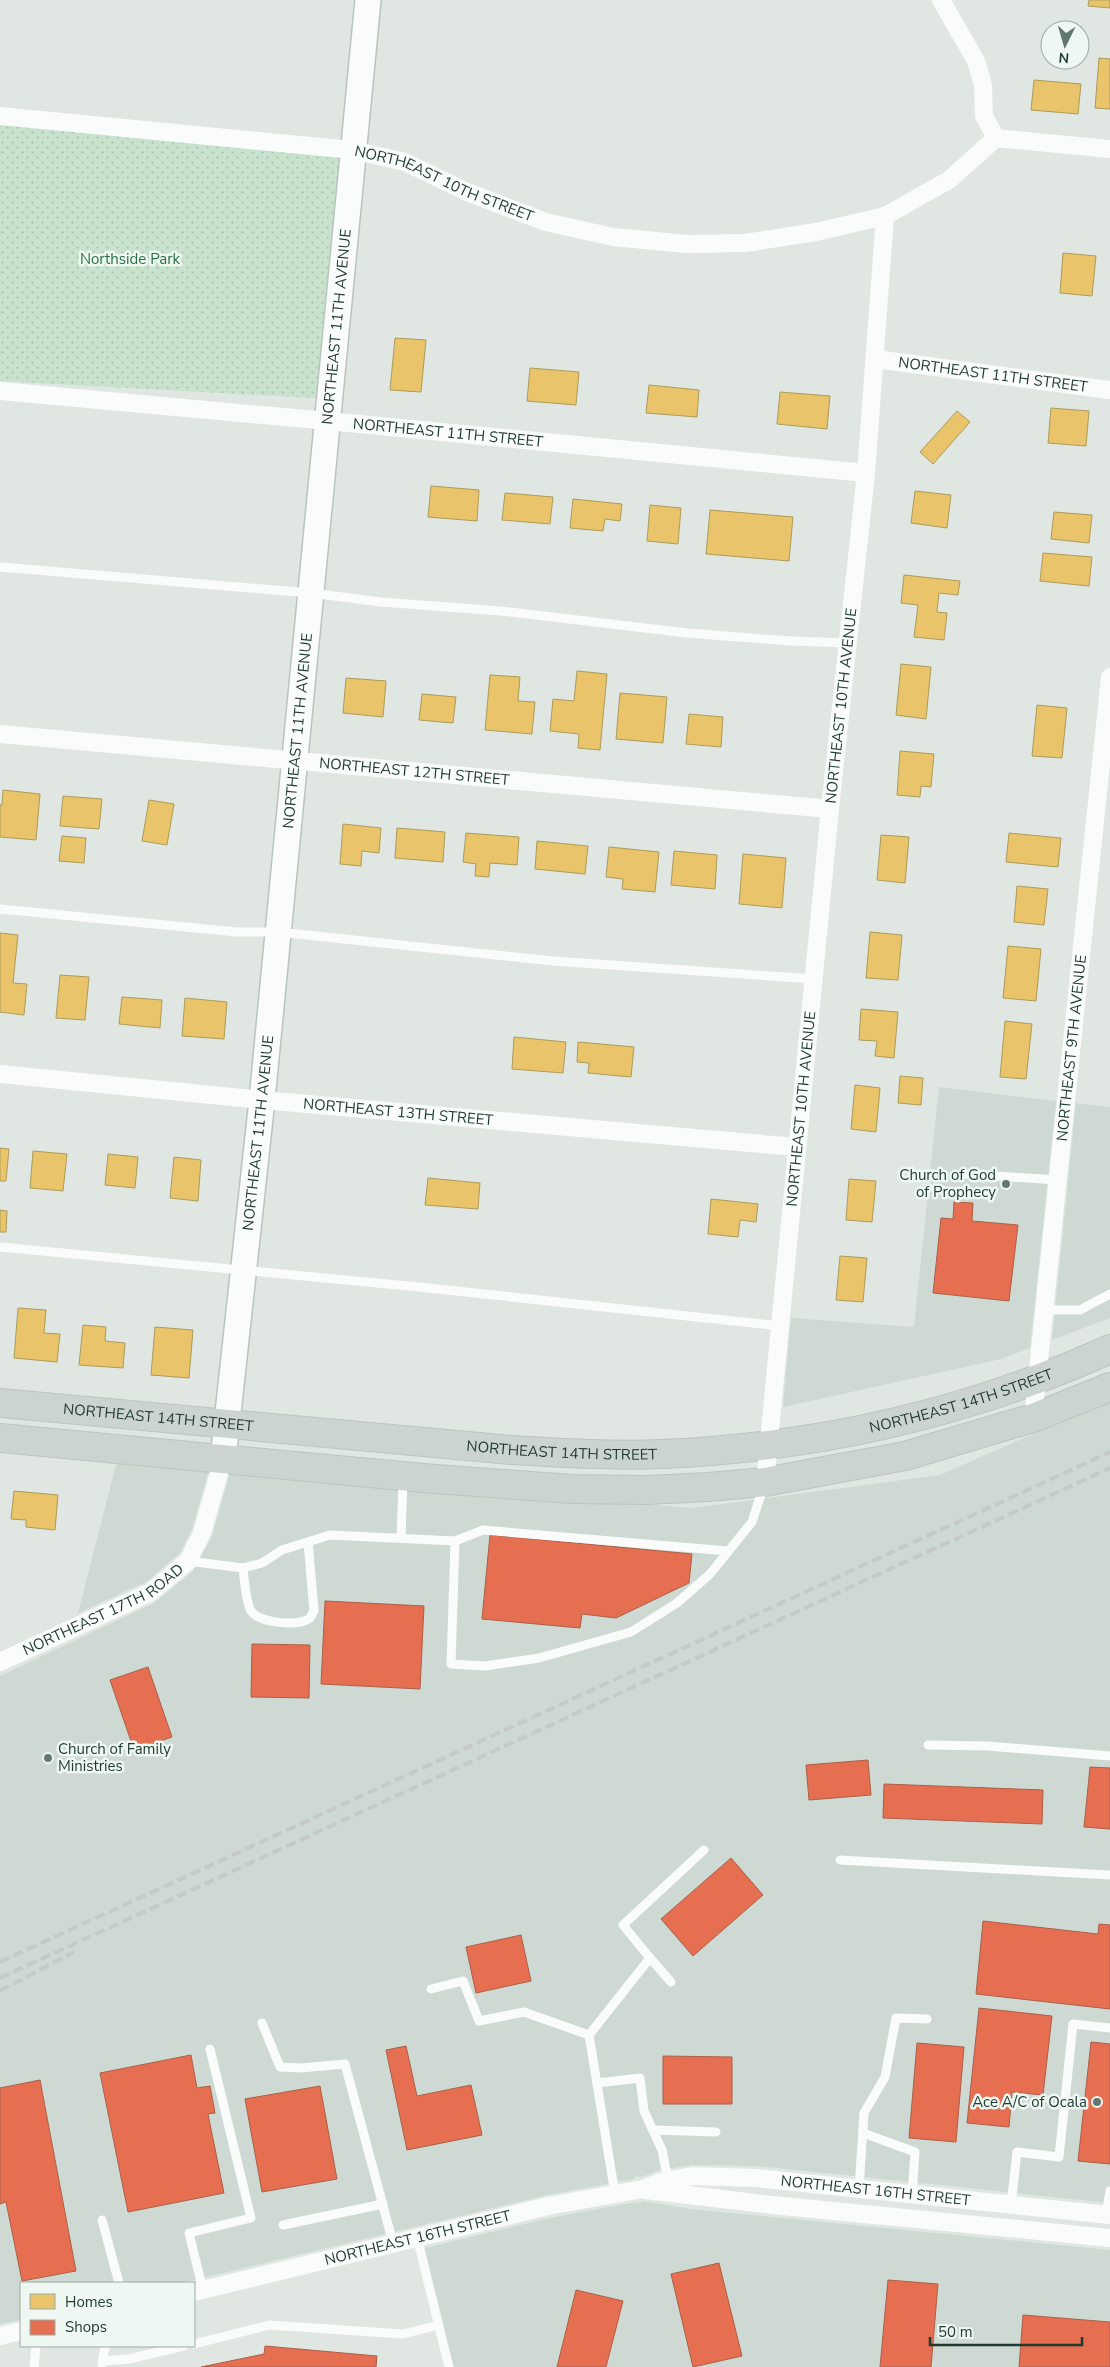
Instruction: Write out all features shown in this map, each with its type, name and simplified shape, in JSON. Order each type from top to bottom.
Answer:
[{"type":"main road","name":"NORTHEAST 14TH STREET","points":[[0,1403],[512,1450],[572,1454],[662,1454],[769,1445],[885,1425],[965,1404],[1037,1379],[1110,1349]]},
{"type":"main road","points":[[0,1438],[403,1476],[572,1489],[647,1490],[765,1482],[831,1472],[905,1456],[1033,1418],[1110,1387]]},
{"type":"street","name":"NORTHEAST 11TH AVENUE","points":[[223,1459],[262,1100],[328,420],[352,150],[368,0]]},
{"type":"street","points":[[941,0],[976,61],[983,85],[984,116],[996,138]]},
{"type":"street","name":"NORTHEAST 10TH STREET","points":[[0,116],[352,150],[405,162],[467,192],[546,222],[613,237],[688,244],[745,243],[816,232],[885,216]]},
{"type":"street","points":[[885,216],[950,180],[996,138],[1110,148]]},
{"type":"street","name":"NORTHEAST 10TH AVENUE","points":[[765,1482],[830,809],[866,473],[885,216]]},
{"type":"street","name":"NORTHEAST 11TH STREET","points":[[875,359],[1110,390]]},
{"type":"street","name":"NORTHEAST 11TH STREET","points":[[0,391],[328,420],[866,473]]},
{"type":"street","name":"NORTHEAST 9TH AVENUE","points":[[1033,1418],[1058,1180],[1104,801],[1110,677]]},
{"type":"street","name":"NORTHEAST 12TH STREET","points":[[0,734],[830,809]]},
{"type":"street","name":"NORTHEAST 13TH STREET","points":[[0,1074],[262,1100],[797,1147]]},
{"type":"street","name":"NORTHEAST 17TH ROAD","points":[[0,1662],[151,1592],[188,1561],[202,1533],[223,1459]]},
{"type":"street","name":"NORTHEAST 16TH STREET","points":[[198,2291],[548,2206],[643,2189],[668,2180],[692,2176],[774,2180],[1108,2215]]},
{"type":"street","points":[[772,2205],[774,2180]]},
{"type":"street","name":"NORTHEAST 16TH STREET","points":[[643,2189],[772,2205],[1107,2238]]},
{"type":"street","points":[[862,2189],[862,2214]]},
{"type":"street","points":[[1027,2230],[1029,2207]]},
{"type":"street","points":[[1107,2238],[1108,2215]]},
{"type":"street","points":[[0,2336],[20,2331]]},
{"type":"lane","points":[[0,567],[311,593],[381,602],[500,611],[687,632],[791,641],[848,642]]},
{"type":"lane","points":[[0,908],[236,932],[278,932],[553,961],[814,980]]},
{"type":"lane","points":[[964,1174],[1058,1180]]},
{"type":"lane","points":[[0,1247],[243,1272],[419,1287],[780,1326]]},
{"type":"lane","points":[[1044,1310],[1080,1310],[1110,1294]]},
{"type":"lane","points":[[401,1538],[403,1476]]},
{"type":"lane","points":[[455,1541],[451,1664],[485,1666],[539,1658],[631,1632],[677,1603],[710,1574],[752,1522],[765,1482]]},
{"type":"lane","points":[[188,1561],[243,1568],[262,1564],[282,1550],[330,1535],[455,1541],[483,1530],[728,1552]]},
{"type":"lane","points":[[243,1568],[250,1610],[256,1617],[266,1622],[301,1622],[310,1618],[314,1611],[308,1542]]},
{"type":"lane","points":[[928,1745],[987,1746],[1110,1756]]},
{"type":"lane","points":[[671,1982],[623,1925],[704,1850]]},
{"type":"lane","points":[[840,1860],[1110,1875]]},
{"type":"lane","points":[[615,2194],[589,2035],[650,1958]]},
{"type":"lane","points":[[431,1989],[463,1981],[479,2021],[524,2012],[589,2035]]},
{"type":"lane","points":[[862,2189],[864,2113],[886,2076],[896,2018],[927,2019]]},
{"type":"lane","points":[[262,2023],[280,2066],[301,2068],[345,2064],[393,2243]]},
{"type":"lane","points":[[1011,2205],[1017,2152],[1059,2157],[1073,2024],[1110,2028]]},
{"type":"lane","points":[[198,2291],[189,2233],[251,2218],[210,2049]]},
{"type":"lane","points":[[597,2083],[640,2078],[644,2111],[662,2150],[668,2180]]},
{"type":"lane","points":[[653,2130],[716,2132]]},
{"type":"lane","points":[[863,2133],[915,2152],[912,2195]]},
{"type":"lane","points":[[1108,2215],[1110,2191]]},
{"type":"lane","points":[[283,2225],[383,2204]]},
{"type":"lane","points":[[102,2220],[119,2282]]},
{"type":"lane","points":[[417,2237],[449,2367]]},
{"type":"lane","points":[[195,2344],[270,2325],[403,2334],[439,2325]]},
{"type":"lane","points":[[34,2367],[36,2347]]},
{"type":"lane","points":[[105,2347],[103,2364],[180,2347]]},
{"type":"shaded area","points":[[939,1087],[1056,1101],[1030,1348],[1001,1359],[783,1407],[791,1318],[914,1327]]},
{"type":"shaded area","points":[[1076,1103],[1110,1107],[1110,1318],[1052,1340]]},
{"type":"shaded area","points":[[1110,1400],[1110,2203],[757,2166],[692,2165],[659,2170],[642,2177],[635,2176],[634,2179],[547,2195],[185,2282],[20,2282],[20,2320],[0,2324],[0,1676],[154,1603],[193,1571],[212,1536],[230,1472],[692,1508],[940,1475]]},
{"type":"shaded area","points":[[117,1461],[209,1469],[192,1529],[180,1553],[146,1582],[78,1613]]},
{"type":"shaded area","points":[[644,2201],[691,2209],[1110,2250],[1110,2367],[453,2367],[421,2249],[550,2218],[636,2202],[637,2204]]},
{"type":"green space","name":"Northside Park","points":[[0,116],[352,150],[330,399],[0,381]]},
{"type":"building: Homes","points":[[1089,0],[1110,0],[1110,8],[1088,6]]},
{"type":"building: Homes","points":[[1099,58],[1110,59],[1110,109],[1095,108]]},
{"type":"building: Homes","points":[[1034,80],[1081,84],[1078,114],[1031,110]]},
{"type":"building: Homes","points":[[1063,253],[1096,256],[1092,296],[1060,293]]},
{"type":"building: Homes","points":[[395,338],[426,340],[421,392],[390,390]]},
{"type":"building: Homes","points":[[530,368],[579,372],[576,405],[527,401]]},
{"type":"building: Homes","points":[[649,385],[699,390],[697,417],[646,413]]},
{"type":"building: Homes","points":[[780,392],[830,396],[827,429],[777,424]]},
{"type":"building: Homes","points":[[1051,408],[1089,411],[1086,446],[1048,443]]},
{"type":"building: Homes","points":[[957,411],[970,422],[933,464],[920,452]]},
{"type":"building: Homes","points":[[431,486],[479,490],[477,521],[428,517]]},
{"type":"building: Homes","points":[[915,491],[951,495],[947,528],[911,523]]},
{"type":"building: Homes","points":[[505,493],[553,497],[550,524],[502,520]]},
{"type":"building: Homes","points":[[573,499],[622,504],[620,521],[605,519],[603,531],[570,528]]},
{"type":"building: Homes","points":[[650,505],[681,508],[678,544],[647,541]]},
{"type":"building: Homes","points":[[710,510],[793,517],[789,561],[706,554]]},
{"type":"building: Homes","points":[[1054,512],[1092,515],[1089,543],[1051,539]]},
{"type":"building: Homes","points":[[1043,553],[1092,557],[1089,586],[1040,581]]},
{"type":"building: Homes","points":[[904,575],[960,581],[958,595],[939,593],[937,612],[947,613],[944,640],[914,637],[918,605],[901,603]]},
{"type":"building: Homes","points":[[901,664],[931,667],[926,719],[896,715]]},
{"type":"building: Homes","points":[[577,671],[607,674],[600,750],[578,748],[579,734],[550,731],[553,699],[574,701]]},
{"type":"building: Homes","points":[[490,675],[520,677],[518,701],[535,702],[532,734],[485,730]]},
{"type":"building: Homes","points":[[346,678],[386,681],[383,717],[343,713]]},
{"type":"building: Homes","points":[[620,693],[667,697],[663,743],[616,739]]},
{"type":"building: Homes","points":[[422,694],[456,697],[453,723],[419,720]]},
{"type":"building: Homes","points":[[1037,705],[1067,708],[1062,758],[1032,756]]},
{"type":"building: Homes","points":[[689,714],[723,717],[721,747],[686,744]]},
{"type":"building: Homes","points":[[900,751],[934,754],[931,787],[921,786],[920,797],[897,795]]},
{"type":"building: Homes","points":[[3,790],[40,794],[36,840],[0,837],[0,805],[2,805]]},
{"type":"building: Homes","points":[[63,796],[102,799],[99,829],[60,826]]},
{"type":"building: Homes","points":[[149,800],[174,804],[167,845],[142,841]]},
{"type":"building: Homes","points":[[343,824],[381,828],[379,853],[362,851],[361,866],[340,864]]},
{"type":"building: Homes","points":[[397,828],[445,832],[443,862],[395,858]]},
{"type":"building: Homes","points":[[466,833],[519,837],[517,865],[490,863],[489,877],[475,876],[476,864],[463,862]]},
{"type":"building: Homes","points":[[1009,833],[1061,838],[1058,867],[1006,862]]},
{"type":"building: Homes","points":[[881,835],[909,837],[905,883],[877,880]]},
{"type":"building: Homes","points":[[62,836],[86,838],[84,863],[59,861]]},
{"type":"building: Homes","points":[[537,841],[588,846],[585,874],[535,869]]},
{"type":"building: Homes","points":[[609,847],[659,852],[655,892],[622,889],[623,879],[606,877]]},
{"type":"building: Homes","points":[[674,851],[717,855],[715,889],[671,885]]},
{"type":"building: Homes","points":[[743,854],[786,858],[782,908],[739,904]]},
{"type":"building: Homes","points":[[1017,886],[1048,889],[1044,925],[1014,922]]},
{"type":"building: Homes","points":[[870,932],[902,935],[898,980],[866,978]]},
{"type":"building: Homes","points":[[0,933],[18,935],[13,983],[27,984],[24,1015],[0,1012]]},
{"type":"building: Homes","points":[[1008,946],[1041,949],[1036,1001],[1003,998]]},
{"type":"building: Homes","points":[[60,975],[89,977],[85,1020],[56,1018]]},
{"type":"building: Homes","points":[[122,997],[162,1000],[160,1028],[119,1024]]},
{"type":"building: Homes","points":[[185,998],[227,1002],[224,1039],[182,1036]]},
{"type":"building: Homes","points":[[861,1009],[898,1012],[894,1058],[875,1056],[877,1041],[859,1040]]},
{"type":"building: Homes","points":[[1005,1021],[1032,1024],[1026,1079],[1000,1077]]},
{"type":"building: Homes","points":[[514,1037],[566,1042],[563,1073],[512,1069]]},
{"type":"building: Homes","points":[[578,1042],[634,1047],[631,1077],[588,1073],[589,1063],[577,1062]]},
{"type":"building: Homes","points":[[900,1076],[923,1078],[921,1105],[898,1103]]},
{"type":"building: Homes","points":[[855,1085],[880,1088],[876,1132],[851,1129]]},
{"type":"building: Homes","points":[[0,1148],[9,1149],[6,1181],[0,1181]]},
{"type":"building: Homes","points":[[33,1151],[67,1154],[63,1191],[30,1188]]},
{"type":"building: Homes","points":[[108,1154],[138,1157],[135,1188],[105,1185]]},
{"type":"building: Homes","points":[[174,1157],[201,1160],[198,1201],[170,1198]]},
{"type":"building: Homes","points":[[428,1178],[480,1183],[478,1209],[425,1205]]},
{"type":"building: Homes","points":[[849,1179],[876,1181],[872,1222],[846,1220]]},
{"type":"building: Homes","points":[[711,1199],[758,1204],[756,1222],[740,1220],[738,1237],[708,1234]]},
{"type":"building: Homes","points":[[0,1210],[7,1211],[6,1232],[0,1232]]},
{"type":"building: Homes","points":[[840,1256],[867,1258],[863,1302],[836,1300]]},
{"type":"building: Homes","points":[[18,1308],[46,1310],[44,1333],[60,1334],[57,1362],[14,1358]]},
{"type":"building: Homes","points":[[83,1325],[106,1327],[105,1341],[125,1343],[123,1368],[79,1365]]},
{"type":"building: Homes","points":[[155,1327],[193,1330],[189,1378],[151,1375]]},
{"type":"building: Homes","points":[[14,1491],[58,1495],[55,1530],[26,1527],[26,1520],[11,1519]]},
{"type":"building: Shops","points":[[954,1202],[973,1203],[972,1221],[1018,1225],[1009,1301],[933,1293],[941,1218],[953,1219]]},
{"type":"building: Shops","points":[[490,1535],[692,1554],[689,1583],[616,1618],[582,1614],[580,1628],[482,1619]]},
{"type":"building: Shops","points":[[325,1601],[424,1606],[420,1689],[321,1684]]},
{"type":"building: Shops","points":[[252,1644],[310,1645],[309,1698],[251,1697]]},
{"type":"building: Shops","points":[[148,1667],[172,1737],[134,1750],[110,1680]]},
{"type":"building: Shops","points":[[868,1760],[871,1795],[809,1800],[806,1765]]},
{"type":"building: Shops","points":[[1090,1767],[1110,1768],[1110,1829],[1084,1827]]},
{"type":"building: Shops","points":[[884,1784],[1043,1790],[1042,1824],[883,1818]]},
{"type":"building: Shops","points":[[731,1858],[763,1895],[693,1956],[661,1919]]},
{"type":"building: Shops","points":[[983,1921],[1098,1934],[1099,1924],[1110,1925],[1110,2009],[976,1994]]},
{"type":"building: Shops","points":[[521,1935],[531,1981],[476,1993],[466,1947]]},
{"type":"building: Shops","points":[[979,2008],[1052,2016],[1043,2095],[1012,2092],[1009,2127],[967,2123]]},
{"type":"building: Shops","name":"Ace A/C of Ocala","points":[[1091,2042],[1110,2044],[1110,2164],[1078,2161]]},
{"type":"building: Shops","points":[[917,2043],[964,2047],[956,2142],[909,2138]]},
{"type":"building: Shops","points":[[406,2046],[417,2096],[471,2085],[482,2135],[407,2150],[386,2050]]},
{"type":"building: Shops","points":[[191,2055],[197,2088],[210,2086],[215,2113],[208,2114],[224,2193],[128,2212],[100,2073]]},
{"type":"building: Shops","points":[[663,2056],[732,2057],[732,2104],[663,2104]]},
{"type":"building: Shops","points":[[40,2080],[76,2271],[22,2281],[6,2202],[0,2204],[0,2088]]},
{"type":"building: Shops","points":[[320,2086],[337,2179],[262,2192],[245,2099]]},
{"type":"building: Shops","points":[[719,2263],[742,2356],[693,2367],[671,2274]]},
{"type":"building: Shops","points":[[888,2280],[938,2284],[931,2367],[880,2367]]},
{"type":"building: Shops","points":[[576,2290],[623,2301],[606,2367],[557,2367]]},
{"type":"building: Shops","points":[[1023,2315],[1110,2322],[1110,2367],[1019,2367]]},
{"type":"building: Shops","points":[[265,2346],[377,2356],[376,2367],[201,2367],[264,2354]]},
{"type":"railway","points":[[0,1962],[1110,1452]]},
{"type":"railway","points":[[0,1978],[1110,1468]]},
{"type":"railway","points":[[0,1991],[74,1952]]},
{"type":"place","name":"Church of God of Prophecy","points":[[1006,1184]]},
{"type":"place","name":"Church of Family Ministries","points":[[48,1758]]},
{"type":"place","name":"Ace A/C of Ocala","points":[[1097,2102]]}]
